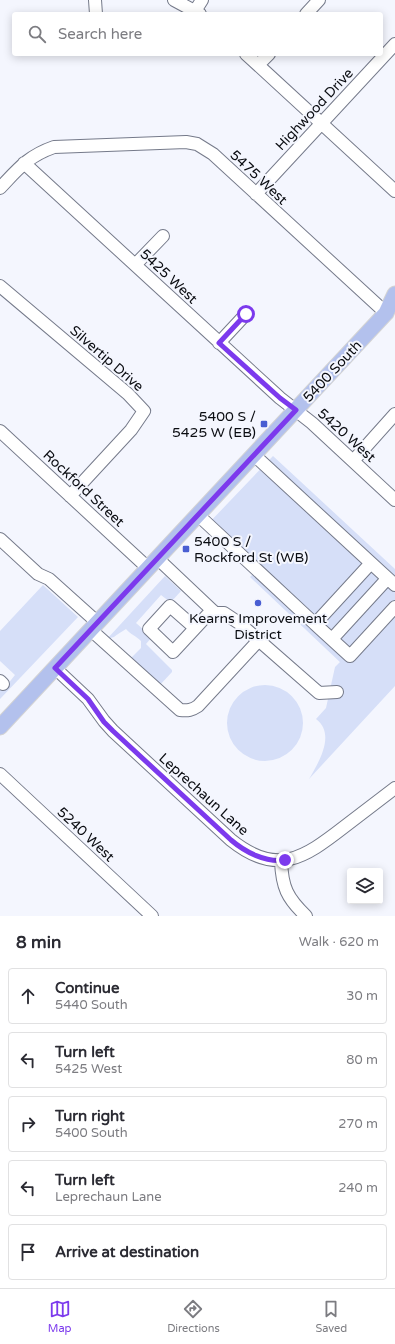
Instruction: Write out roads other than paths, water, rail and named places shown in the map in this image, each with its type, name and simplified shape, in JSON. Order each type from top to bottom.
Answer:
[{"type":"main road","name":"5400 South","points":[[0,727],[392,308],[395,294]]},
{"type":"street","points":[[96,0],[96,12]]},
{"type":"street","points":[[174,0],[198,12],[202,0]]},
{"type":"street","points":[[308,12],[319,0]]},
{"type":"street","name":"Highwood Drive","points":[[256,194],[395,44]]},
{"type":"street","points":[[248,56],[395,191]]},
{"type":"street","points":[[258,65],[267,56]]},
{"type":"street","name":"5475 West","points":[[0,188],[24,163],[39,152],[54,146],[186,142],[197,144],[213,154],[256,194],[392,308]]},
{"type":"street","name":"5425 West","points":[[24,163],[219,343],[280,398],[296,410]]},
{"type":"street","points":[[135,265],[163,236]]},
{"type":"street","name":"Silvertip Drive","points":[[0,286],[128,394],[144,411],[131,430],[70,496]]},
{"type":"street","points":[[219,343],[246,314]]},
{"type":"street","name":"5420 West","points":[[296,410],[395,500]]},
{"type":"street","points":[[353,461],[395,414]]},
{"type":"street","name":"Rockford Street","points":[[0,431],[70,496],[212,610]]},
{"type":"street","points":[[254,454],[391,582],[332,639]]},
{"type":"street","points":[[198,515],[350,656],[395,607]]},
{"type":"street","points":[[0,539],[38,574],[49,579],[94,626],[180,710],[193,710],[198,706],[259,640]]},
{"type":"street","points":[[315,624],[371,563]]},
{"type":"street","points":[[195,628],[212,610],[215,613],[224,613],[234,619],[259,640],[318,693],[337,692]]},
{"type":"street","name":"Leprechaun Lane","points":[[55,668],[88,699],[104,722],[113,731],[231,840],[249,853],[268,859],[281,861],[306,855],[320,846],[395,788]]},
{"type":"street","name":"5240 West","points":[[0,774],[152,916]]},
{"type":"street","points":[[281,861],[281,874],[288,895],[292,902],[306,916]]},
{"type":"place","name":"5400 S / 5425 W (EB)","points":[[264,424]]},
{"type":"place","name":"5400 S / Rockford St (WB)","points":[[186,549]]},
{"type":"place","name":"Kearns Improvement District","points":[[258,603]]}]
